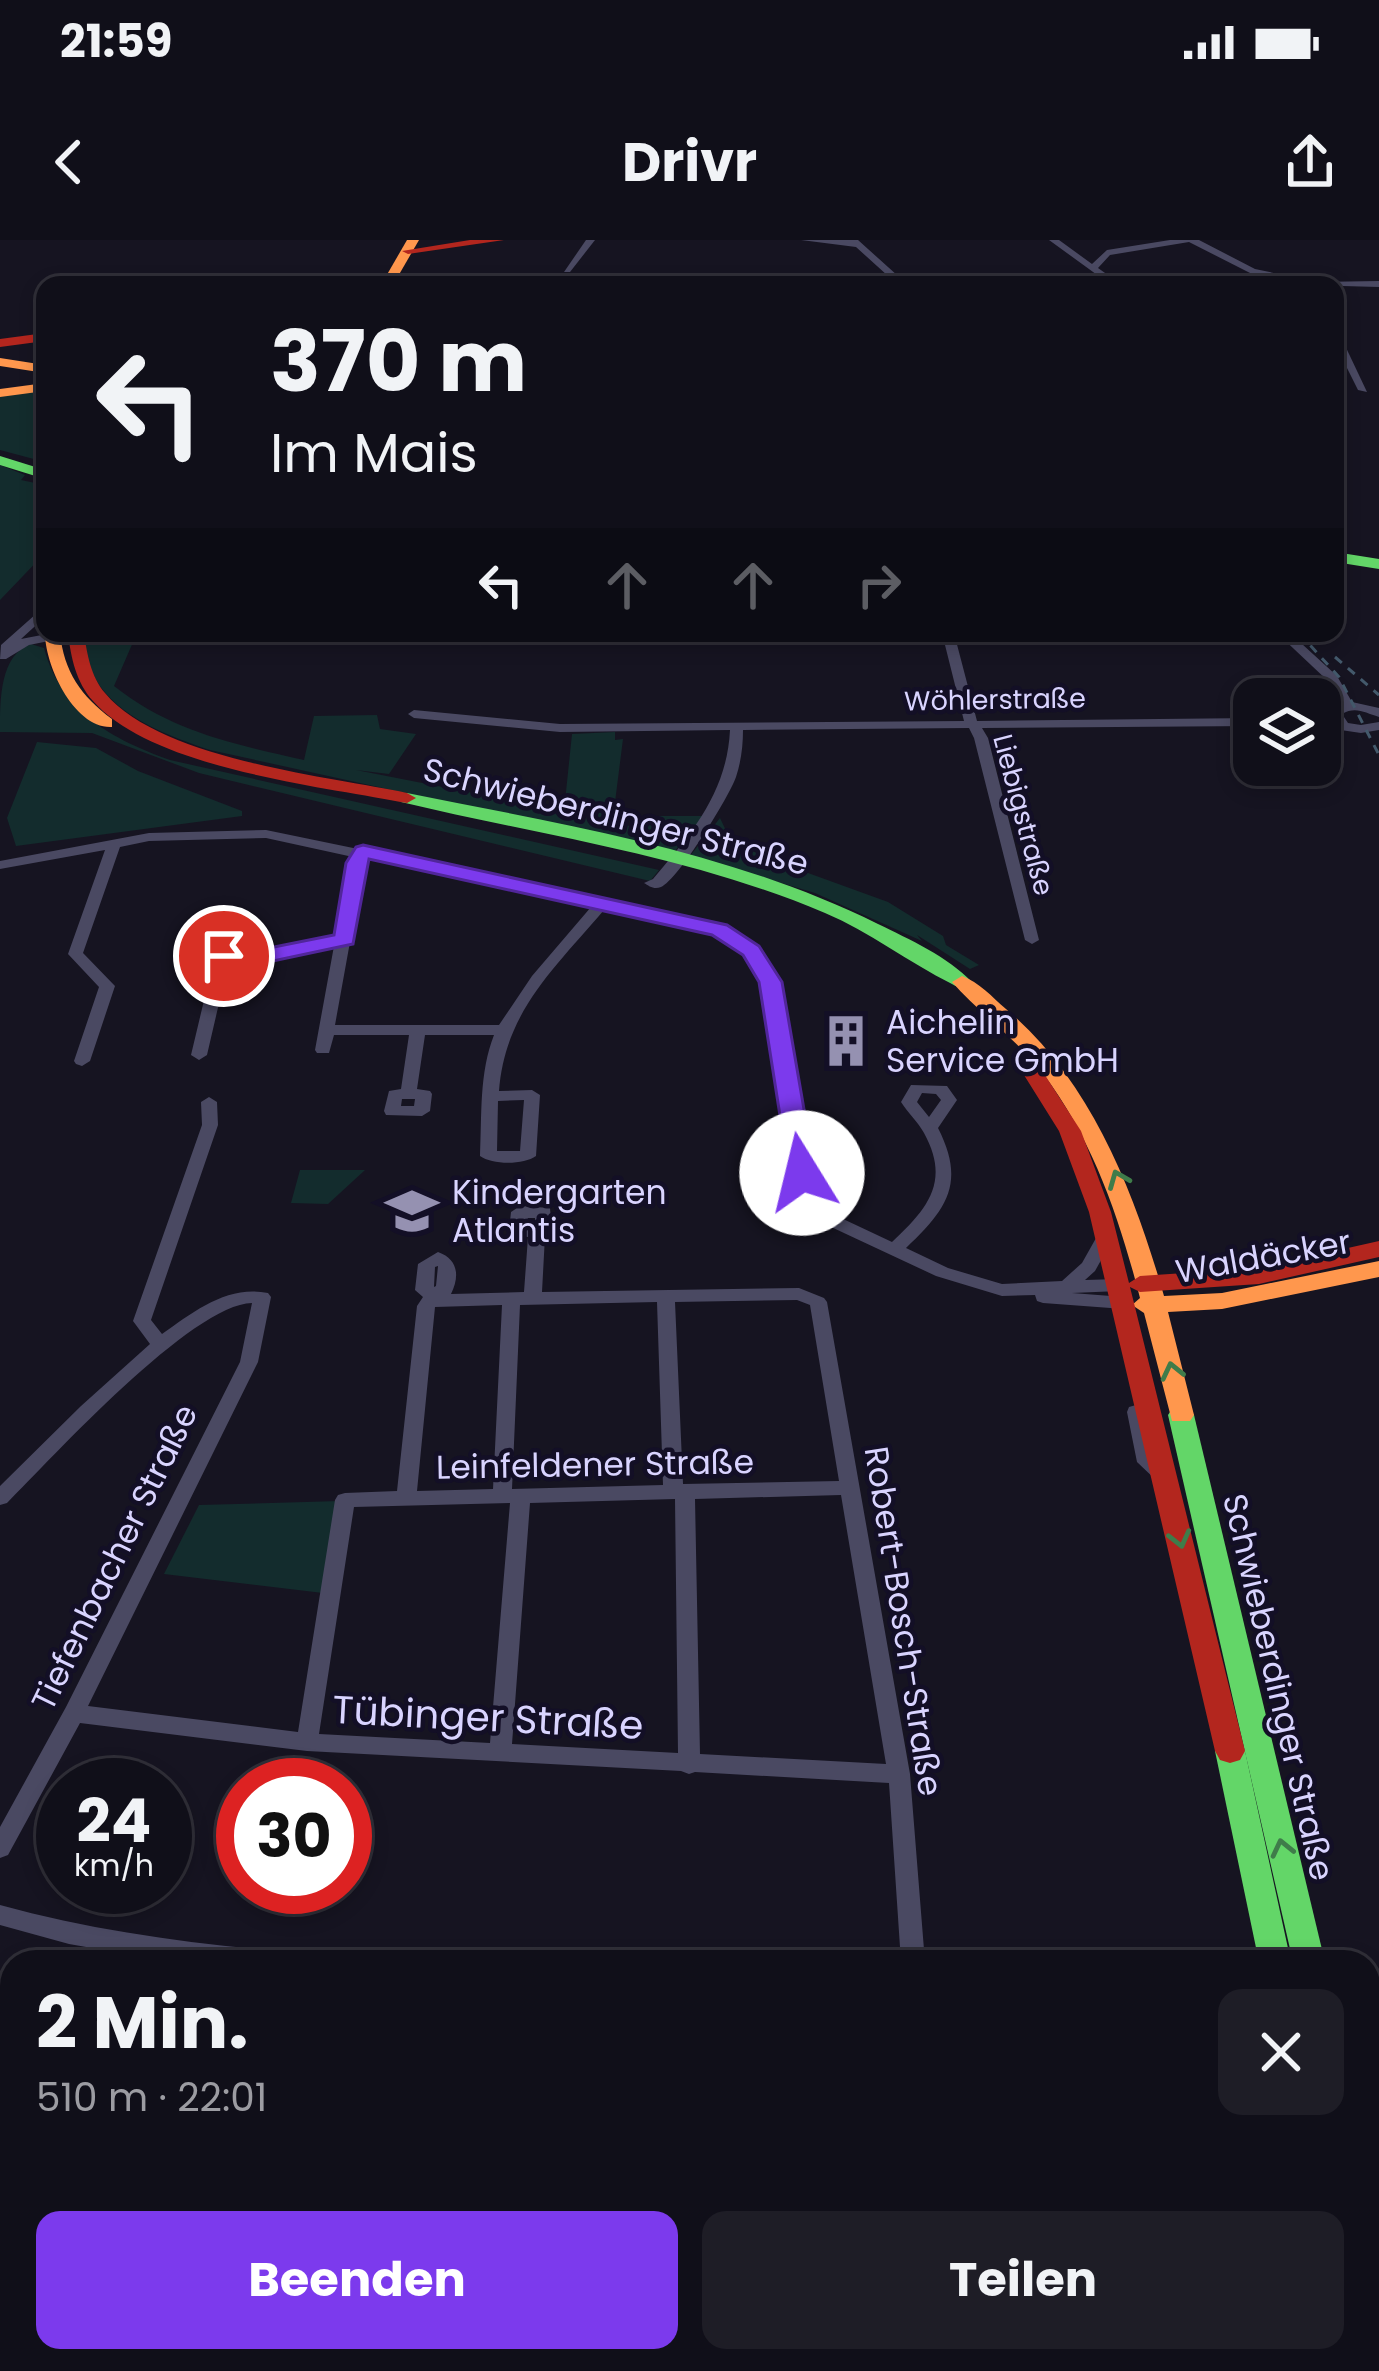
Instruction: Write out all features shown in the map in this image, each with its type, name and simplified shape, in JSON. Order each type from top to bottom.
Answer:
[{"type":"main road","points":[[400,276],[438,251]]},
{"type":"main road","points":[[0,344],[36,338]]},
{"type":"main road","points":[[0,366],[36,372]]},
{"type":"main road","points":[[0,393],[36,388]]},
{"type":"main road","points":[[0,456],[36,464]]},
{"type":"main road","points":[[0,456],[36,472]]},
{"type":"main road","points":[[1344,558],[1379,564]]},
{"type":"main road","points":[[1344,570],[1379,575]]},
{"type":"main road","name":"Schwieberdinger Straße","points":[[58,642],[54,664],[69,692],[96,717],[142,744],[205,764],[709,876],[816,912],[896,951],[976,1009],[1040,1078],[1073,1134],[1106,1234],[1240,1792],[1273,1950]]},
{"type":"main road","name":"Schwieberdinger Straße","points":[[65,642],[94,693],[122,718],[170,742],[716,867],[826,903],[903,940],[993,1003],[1064,1082],[1120,1182],[1154,1295],[1306,1950]]},
{"type":"main road","name":"Waldäcker","points":[[1154,1295],[1379,1249]]},
{"type":"main road","name":"Waldäcker","points":[[1122,1294],[1262,1294],[1379,1269]]},
{"type":"main road","points":[[1153,1426],[1185,1426]]},
{"type":"street","points":[[567,270],[591,240]]},
{"type":"street","points":[[806,240],[856,242],[893,276]]},
{"type":"street","points":[[1053,240],[1104,276]]},
{"type":"street","points":[[1089,265],[1107,253],[1189,240],[1252,271],[1276,276]]},
{"type":"street","points":[[1344,285],[1379,284]]},
{"type":"street","points":[[1344,353],[1363,390]]},
{"type":"street","points":[[1,657],[36,618]]},
{"type":"street","points":[[18,635],[36,634]]},
{"type":"street","points":[[1,657],[36,639]]},
{"type":"street","name":"Liebigstraße","points":[[950,642],[981,738],[1032,940]]},
{"type":"street","points":[[1293,642],[1332,678]]},
{"type":"street","points":[[1341,686],[1378,721]]},
{"type":"street","name":"Wöhlerstraße","points":[[414,714],[560,728],[1233,722]]},
{"type":"street","points":[[1341,717],[1378,721]]},
{"type":"street","points":[[1341,720],[1379,741]]},
{"type":"street","points":[[1360,729],[1378,721]]},
{"type":"street","points":[[654,883],[690,845],[729,787],[737,727]]},
{"type":"street","points":[[0,865],[178,834],[242,832],[363,851],[698,922],[752,951],[770,982],[802,1173],[809,1190],[835,1222],[942,1272],[1015,1292],[1069,1285],[1122,1294]]},
{"type":"street","points":[[82,1061],[107,986],[75,954],[114,843]]},
{"type":"street","points":[[323,1050],[356,863],[363,851]]},
{"type":"street","points":[[493,1096],[503,1030],[602,903]]},
{"type":"street","points":[[199,1055],[219,971],[233,962],[345,939]]},
{"type":"street","points":[[328,1030],[503,1030]]},
{"type":"street","points":[[408,1094],[418,1030]]},
{"type":"street","points":[[0,1498],[159,1343],[142,1321],[210,1125],[209,1102]]},
{"type":"street","points":[[892,1251],[937,1209],[946,1186],[930,1128]]},
{"type":"street","points":[[500,1753],[522,1298],[537,1231]]},
{"type":"street","points":[[1069,1285],[1089,1267],[1106,1234]]},
{"type":"street","name":"Waldäcker","points":[[1015,1292],[1122,1294]]},
{"type":"street","name":"Tiefenbacher Straße","points":[[0,1848],[74,1713],[249,1362],[262,1297],[254,1293],[223,1302],[159,1343]]},
{"type":"street","points":[[406,1498],[425,1306],[434,1298],[666,1295],[689,1765]]},
{"type":"street","name":"Robert-Bosch-Straße","points":[[666,1295],[811,1297],[823,1310],[848,1487],[899,1774],[912,1950]]},
{"type":"street","points":[[1142,1382],[1132,1394],[1147,1462],[1165,1477]]},
{"type":"street","name":"Leinfeldener Straße","points":[[308,1742],[345,1500],[848,1487]]},
{"type":"street","name":"Tübinger Straße","points":[[74,1713],[308,1742],[899,1774]]},
{"type":"street","points":[[0,1915],[76,1938],[152,1950]]},
{"type":"green space","points":[[36,391],[36,460],[0,450],[0,395]]},
{"type":"green space","points":[[0,465],[25,475],[21,480],[36,483],[36,562],[0,600]]},
{"type":"green space","points":[[86,642],[133,642],[114,686],[158,715],[228,742],[304,760],[314,716],[377,715],[380,729],[416,734],[389,774],[356,770],[564,811],[572,734],[615,732],[615,740],[623,739],[613,818],[633,828],[646,816],[705,816],[674,852],[210,750],[166,734],[125,711],[95,679]]},
{"type":"green space","points":[[31,644],[44,648],[63,690],[92,720],[128,743],[170,760],[659,870],[650,881],[199,773],[92,733],[0,732],[8,668]]},
{"type":"green space","points":[[37,742],[96,748],[138,771],[242,811],[242,816],[16,846],[7,818]]},
{"type":"green space","points":[[720,818],[730,839],[764,857],[888,902],[979,965],[970,969],[917,935],[922,941],[815,893],[690,856]]},
{"type":"green space","points":[[300,1170],[365,1170],[328,1204],[291,1203]]},
{"type":"green space","points":[[340,1501],[323,1593],[164,1574],[199,1505]]},
{"type":"railway","points":[[1307,642],[1339,677],[1379,755]]},
{"type":"railway","points":[[1335,657],[1379,695]]},
{"type":"traffic: fast","points":[[0,460],[36,472]]},
{"type":"traffic: fast","points":[[1344,558],[1379,564]]},
{"type":"traffic: fast","points":[[407,798],[623,843],[766,883],[900,942],[962,982]]},
{"type":"traffic: fast","points":[[1181,1415],[1306,1950]]},
{"type":"traffic: fast","points":[[1230,1751],[1272,1950]]},
{"type":"traffic: slow","points":[[392,276],[413,240]]},
{"type":"traffic: slow","points":[[0,362],[36,368]]},
{"type":"traffic: slow","points":[[0,393],[36,388]]},
{"type":"traffic: slow","points":[[53,642],[67,685],[106,723]]},
{"type":"traffic: slow","points":[[962,982],[1012,1025],[1053,1072],[1086,1122],[1133,1233],[1181,1415]]},
{"type":"traffic: slow","points":[[1144,1305],[1222,1301],[1379,1269]]},
{"type":"traffic: jam","points":[[408,251],[498,240]]},
{"type":"traffic: jam","points":[[0,343],[36,338]]},
{"type":"traffic: jam","points":[[77,642],[83,669],[102,701],[128,722],[162,739],[245,766],[407,798]]},
{"type":"traffic: jam","points":[[1025,1059],[1070,1131],[1100,1212],[1230,1751]]},
{"type":"traffic: jam","points":[[1140,1284],[1259,1276],[1379,1249]]},
{"type":"place","name":"Aichelin Service GmbH","points":[[846,1041]]},
{"type":"place","name":"Kindergarten Atlantis","points":[[412,1211]]},
{"type":"route","points":[[224,956],[254,958],[345,939],[356,863],[363,851],[698,922],[752,951],[770,982],[802,1173]]}]
